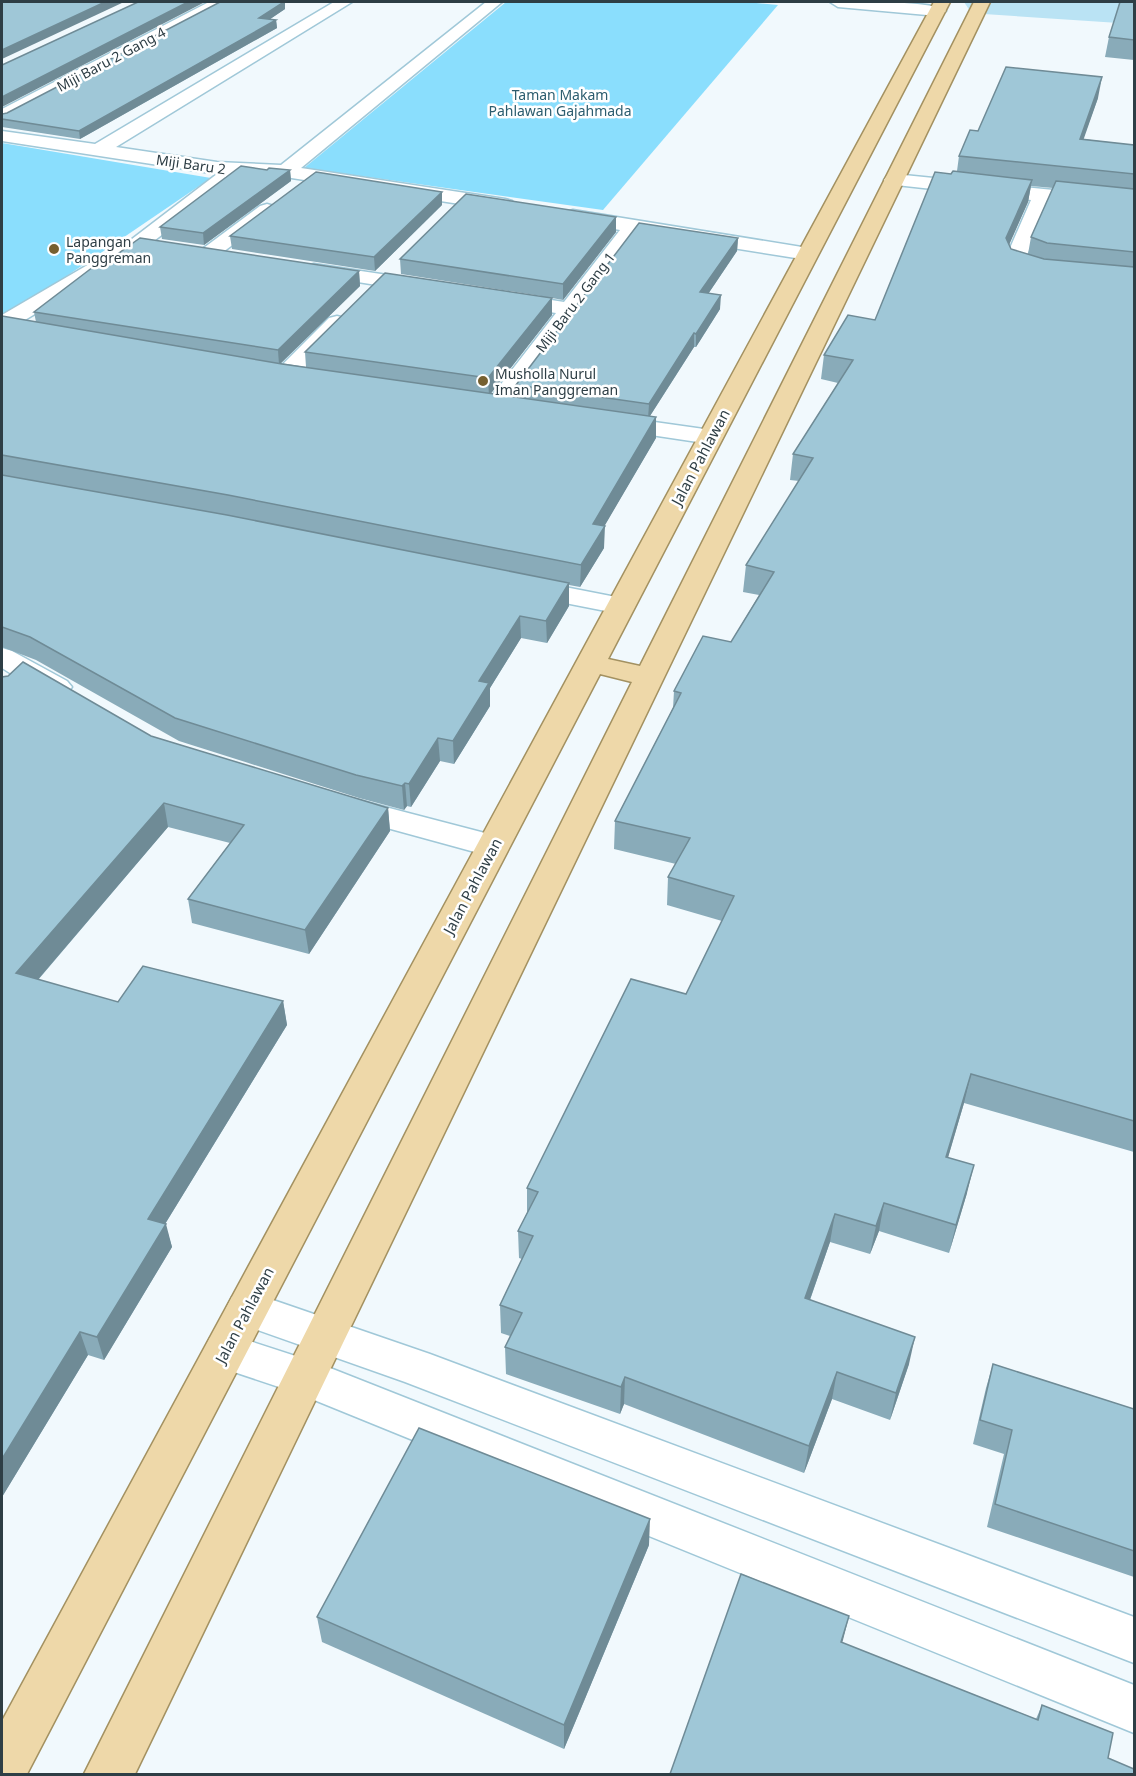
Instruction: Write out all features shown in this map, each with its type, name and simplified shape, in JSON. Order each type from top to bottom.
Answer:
[{"type":"main road","points":[[109,1774],[649,677],[900,180],[981,5]]},
{"type":"main road","name":"Jalan Pahlawan","points":[[2,1770],[940,6]]},
{"type":"main road","points":[[590,663],[649,677]]},
{"type":"street","name":"Miji Baru 2 Gang 4","points":[[2,116],[220,2]]},
{"type":"street","points":[[99,150],[345,2]]},
{"type":"street","points":[[285,171],[495,2]]},
{"type":"street","points":[[838,2],[940,6]]},
{"type":"street","name":"Miji Baru 2","points":[[2,136],[234,170],[285,171],[520,207]]},
{"type":"street","points":[[2,324],[139,243],[234,170]]},
{"type":"street","points":[[208,254],[313,176]]},
{"type":"street","points":[[900,180],[1134,204]]},
{"type":"street","points":[[1043,195],[1014,262],[1015,266],[1025,271],[1064,277]]},
{"type":"street","points":[[447,214],[464,198]]},
{"type":"street","points":[[554,213],[808,254]]},
{"type":"street","name":"Miji Baru 2 Gang 1","points":[[472,402],[507,407],[571,309],[633,226]]},
{"type":"street","points":[[139,243],[162,247]]},
{"type":"street","points":[[185,250],[231,258]]},
{"type":"street","points":[[364,296],[397,264]]},
{"type":"street","points":[[288,266],[436,288]]},
{"type":"street","points":[[492,297],[571,309]]},
{"type":"street","points":[[285,375],[349,312]]},
{"type":"street","points":[[2,329],[25,333]]},
{"type":"street","points":[[261,371],[308,378]]},
{"type":"street","points":[[586,419],[711,437]]},
{"type":"street","points":[[506,583],[621,606]]},
{"type":"street","points":[[2,691],[13,663],[75,697]]},
{"type":"street","points":[[325,800],[494,846]]},
{"type":"street","points":[[247,1309],[459,1384],[1134,1640]]},
{"type":"street","points":[[225,1351],[304,1377],[1134,1709]]},
{"type":"green space","name":"Taman Makam Pahlawan Gajahmada","points":[[506,2],[746,2],[778,5],[603,210],[304,168]]},
{"type":"green space","name":"Lapangan Panggreman","points":[[2,143],[211,178],[2,320]]},
{"type":"building","points":[[2,2],[105,2],[2,50]]},
{"type":"building","points":[[138,2],[188,2],[2,97],[2,65]]},
{"type":"building","points":[[220,2],[284,2],[259,18],[276,20],[79,131],[2,119],[2,114]]},
{"type":"building","points":[[1120,2],[1134,2],[1134,40],[1109,37]]},
{"type":"building","points":[[1006,67],[1102,77],[1080,139],[1134,145],[1134,174],[959,156],[970,130],[978,131]]},
{"type":"building","points":[[241,166],[267,170],[269,168],[290,170],[203,233],[160,227]]},
{"type":"building","points":[[953,171],[1032,180],[1006,238],[1011,249],[1044,259],[1134,267],[1134,1121],[971,1074],[946,1157],[974,1165],[956,1225],[884,1203],[876,1226],[835,1214],[805,1298],[915,1337],[896,1393],[837,1372],[809,1446],[625,1377],[621,1387],[505,1347],[522,1313],[500,1305],[533,1236],[518,1231],[538,1192],[527,1188],[631,979],[686,994],[734,896],[668,877],[690,838],[615,821],[681,693],[674,691],[703,636],[731,642],[774,572],[746,565],[813,458],[793,454],[853,360],[824,355],[848,315],[875,320],[935,172],[951,174]]},
{"type":"building","points":[[316,172],[442,192],[374,257],[230,236]]},
{"type":"building","points":[[1056,181],[1134,189],[1134,252],[1047,243],[1031,237]]},
{"type":"building","points":[[466,194],[616,217],[563,284],[400,259]]},
{"type":"building","points":[[639,223],[738,238],[700,292],[721,295],[649,404],[516,385]]},
{"type":"building","points":[[140,238],[359,271],[278,350],[34,312],[97,264],[102,265]]},
{"type":"building","points":[[385,273],[552,298],[488,378],[305,352]]},
{"type":"building","points":[[2,316],[282,364],[656,417],[593,524],[605,526],[581,565],[228,495],[2,455]]},
{"type":"building","points":[[2,475],[227,515],[569,583],[546,621],[520,616],[479,681],[489,683],[453,741],[438,738],[409,784],[405,783],[402,786],[356,775],[175,718],[30,637],[2,627]]},
{"type":"building","points":[[23,662],[151,736],[388,808],[305,930],[188,899],[244,825],[164,803],[16,973],[118,1002],[143,966],[283,1001],[148,1219],[166,1224],[97,1337],[80,1332],[2,1459],[2,677],[8,676]]},
{"type":"building","points":[[993,1364],[1134,1409],[1134,1551],[995,1504],[1012,1430],[980,1420]]},
{"type":"building","points":[[419,1428],[650,1519],[564,1725],[317,1617]]},
{"type":"building","points":[[741,1574],[849,1616],[841,1642],[1038,1720],[1042,1705],[1113,1733],[1108,1758],[1134,1769],[1134,1774],[670,1774]]},
{"type":"waterway","points":[[984,2],[1134,12]]},
{"type":"place","name":"Lapangan Panggreman","points":[[54,249]]},
{"type":"place","name":"Musholla Nurul Iman Panggreman","points":[[483,381]]}]
